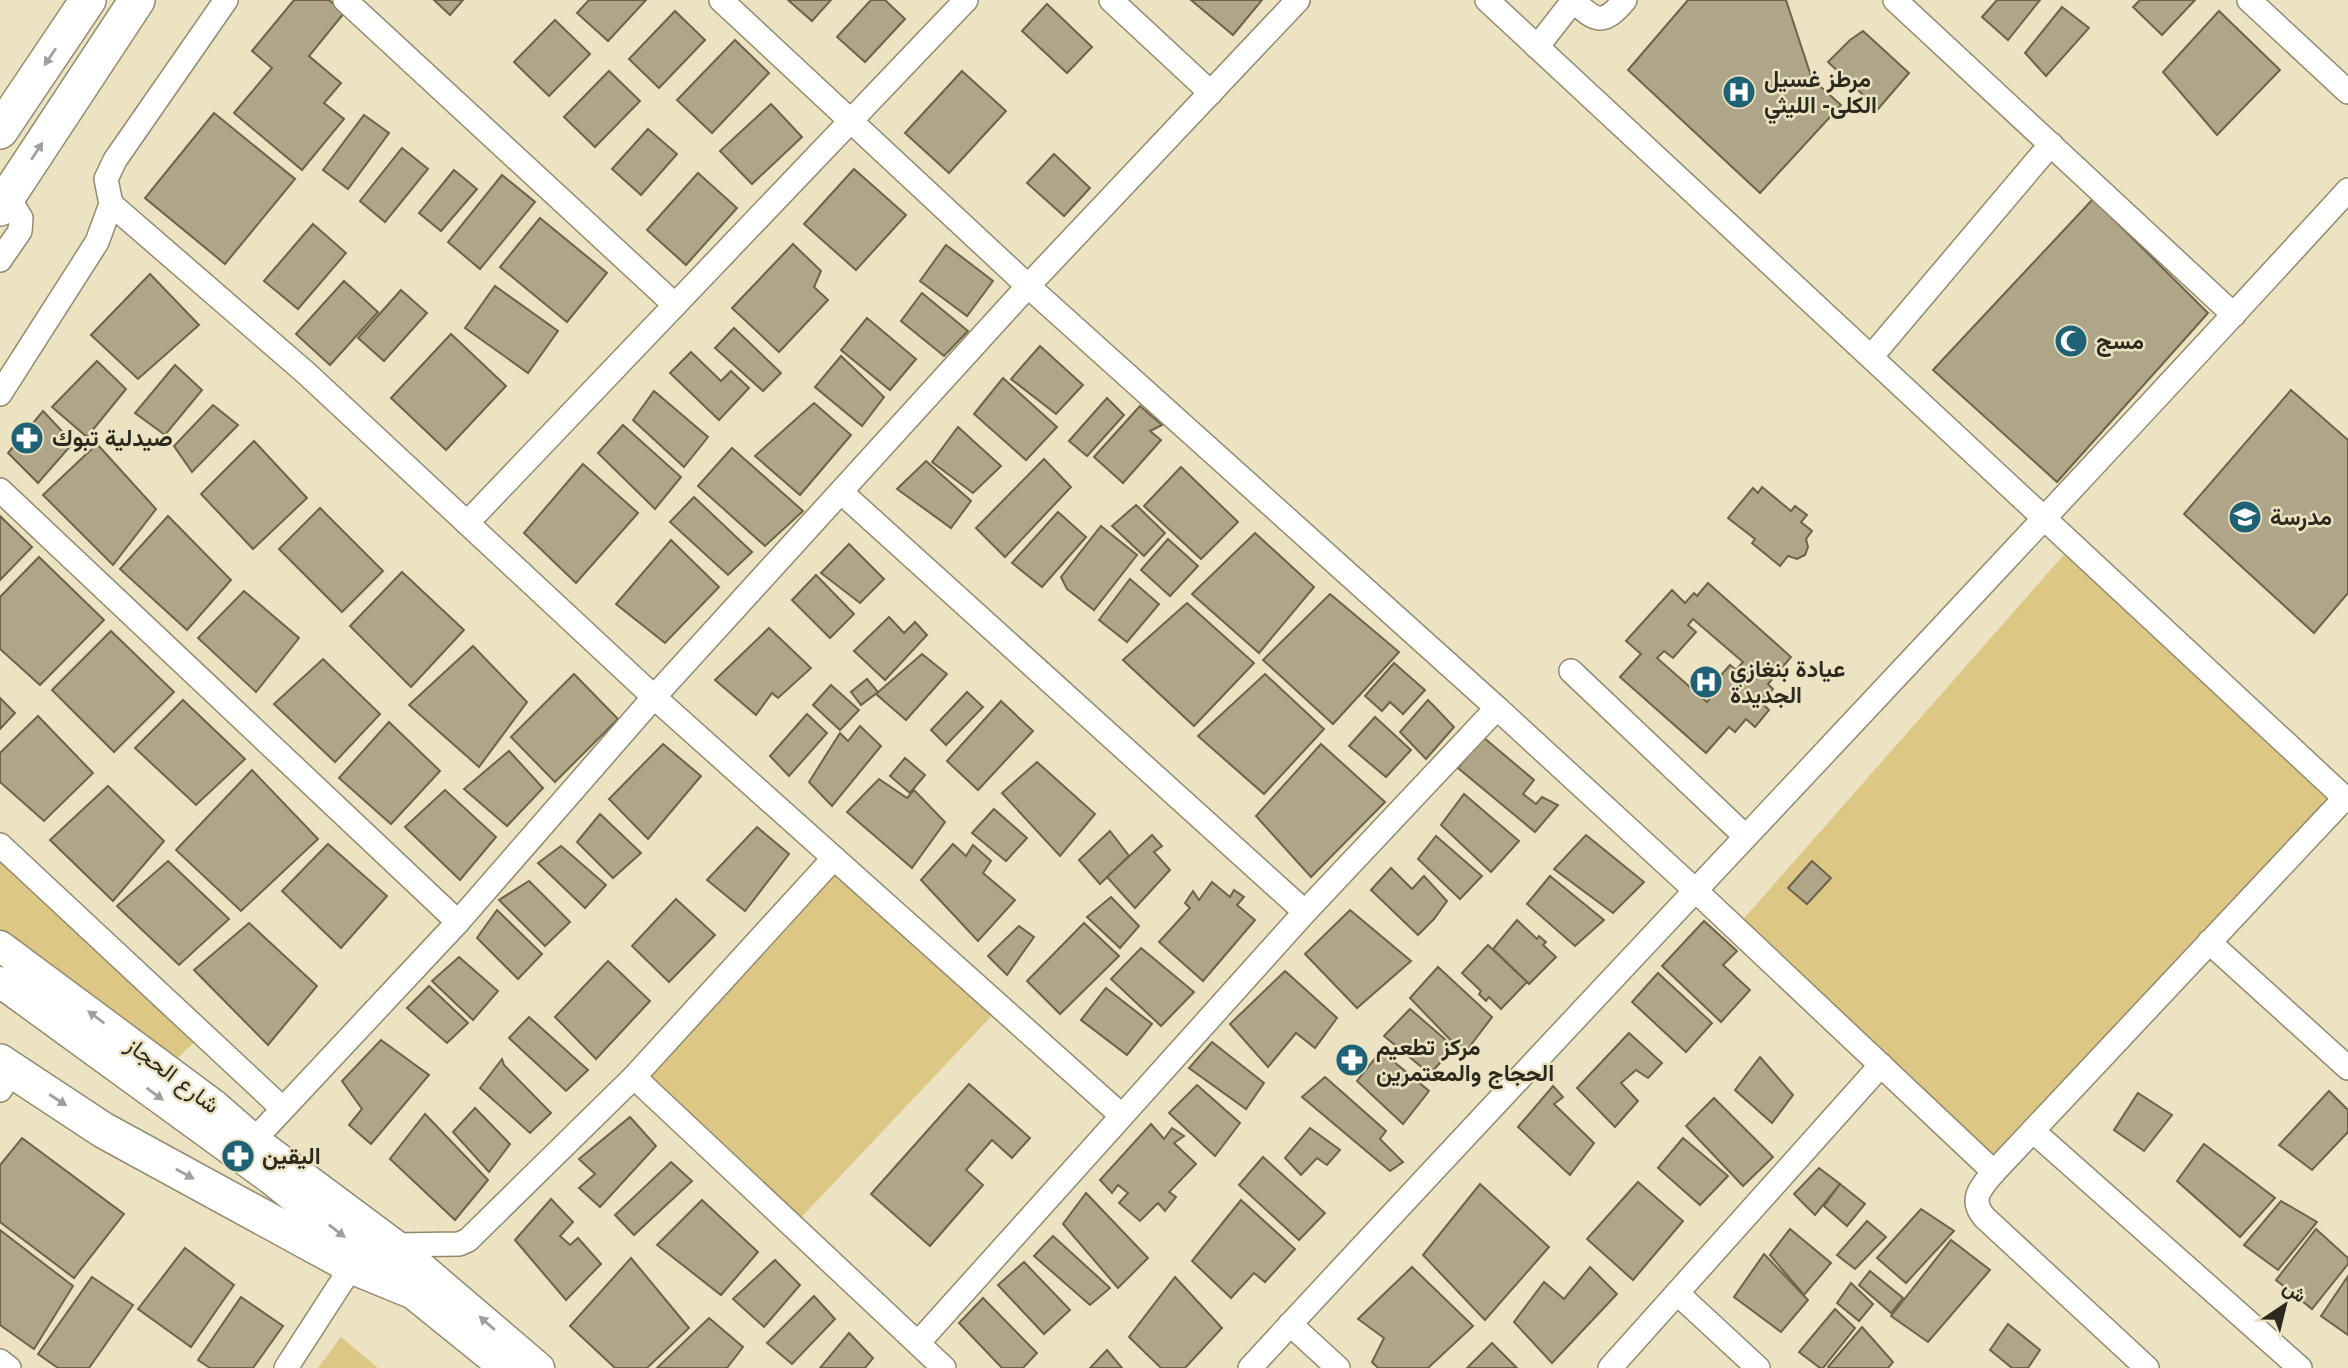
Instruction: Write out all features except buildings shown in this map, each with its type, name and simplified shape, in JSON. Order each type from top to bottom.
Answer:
[{"type":"highway","points":[[0,131],[88,0]]},
{"type":"highway","points":[[4,202],[137,0]]},
{"type":"highway","points":[[4,1074],[352,1266],[413,1291]]},
{"type":"main road","name":"شارع الحجاز","points":[[0,946],[214,1105],[254,1140],[395,1245],[538,1368]]},
{"type":"main road","name":"شارع الحجاز","points":[[0,982],[271,1179],[505,1368]]},
{"type":"street","points":[[0,394],[97,242],[111,204],[106,178],[115,160],[226,0]]},
{"type":"street","points":[[345,0],[675,305]]},
{"type":"street","points":[[721,0],[1028,286],[1695,890],[1994,1172]]},
{"type":"street","points":[[467,523],[966,0]]},
{"type":"street","points":[[1111,0],[1211,93]]},
{"type":"street","points":[[254,1140],[458,922],[654,697],[1028,286],[1298,0]]},
{"type":"street","points":[[1487,0],[2346,799],[1994,1172],[1977,1194],[1978,1210],[2004,1237],[2147,1368]]},
{"type":"street","points":[[1538,47],[1572,1],[1591,17],[1599,19],[1612,15],[1625,0]]},
{"type":"street","points":[[1895,0],[2234,314]]},
{"type":"street","points":[[2249,0],[2348,92]]},
{"type":"street","points":[[1871,357],[2051,144]]},
{"type":"street","points":[[1250,1368],[1745,836],[2046,519],[2348,190]]},
{"type":"street","points":[[0,260],[20,231],[21,218],[4,202]]},
{"type":"street","points":[[111,204],[306,373],[654,697],[1121,1115]]},
{"type":"street","points":[[0,490],[458,922]]},
{"type":"street","points":[[841,492],[1305,912]]},
{"type":"street","points":[[1571,671],[1745,836]]},
{"type":"street","points":[[918,1343],[1305,912],[1497,708]]},
{"type":"street","points":[[0,845],[283,1109]]},
{"type":"street","points":[[395,1245],[459,1244],[468,1240],[634,1077],[834,858]]},
{"type":"street","points":[[2209,942],[2348,1068]]},
{"type":"street","points":[[1609,1368],[1881,1065]]},
{"type":"street","points":[[634,1077],[944,1368]]},
{"type":"street","points":[[2033,1131],[2300,1368]]},
{"type":"street","points":[[286,1368],[352,1266]]},
{"type":"street","points":[[1677,1293],[1758,1368]]},
{"type":"street","points":[[1290,1324],[1338,1368]]},
{"type":"street","points":[[0,1362],[9,1368]]},
{"type":"shaded area","points":[[2076,541],[2342,785],[1995,1168],[1739,924]]},
{"type":"shaded area","points":[[0,846],[203,1034],[168,1067],[0,944]]},
{"type":"shaded area","points":[[833,859],[998,1009],[795,1224],[635,1077]]},
{"type":"shaded area","points":[[341,1337],[378,1368],[318,1368]]},
{"type":"place","name":"مرطز غسيل الكلى- الليثي","points":[[1739,92]]},
{"type":"place","name":"مسج","points":[[2071,341]]},
{"type":"place","name":"صيدلية تبوك","points":[[27,438]]},
{"type":"place","name":"مدرسة","points":[[2245,517]]},
{"type":"place","name":"عيادة بنغازي الجديدة","points":[[1706,682]]},
{"type":"place","name":"مركز تطعيم الحجاج والمعتمرين","points":[[1352,1060]]},
{"type":"place","name":"اليقين","points":[[238,1156]]}]
